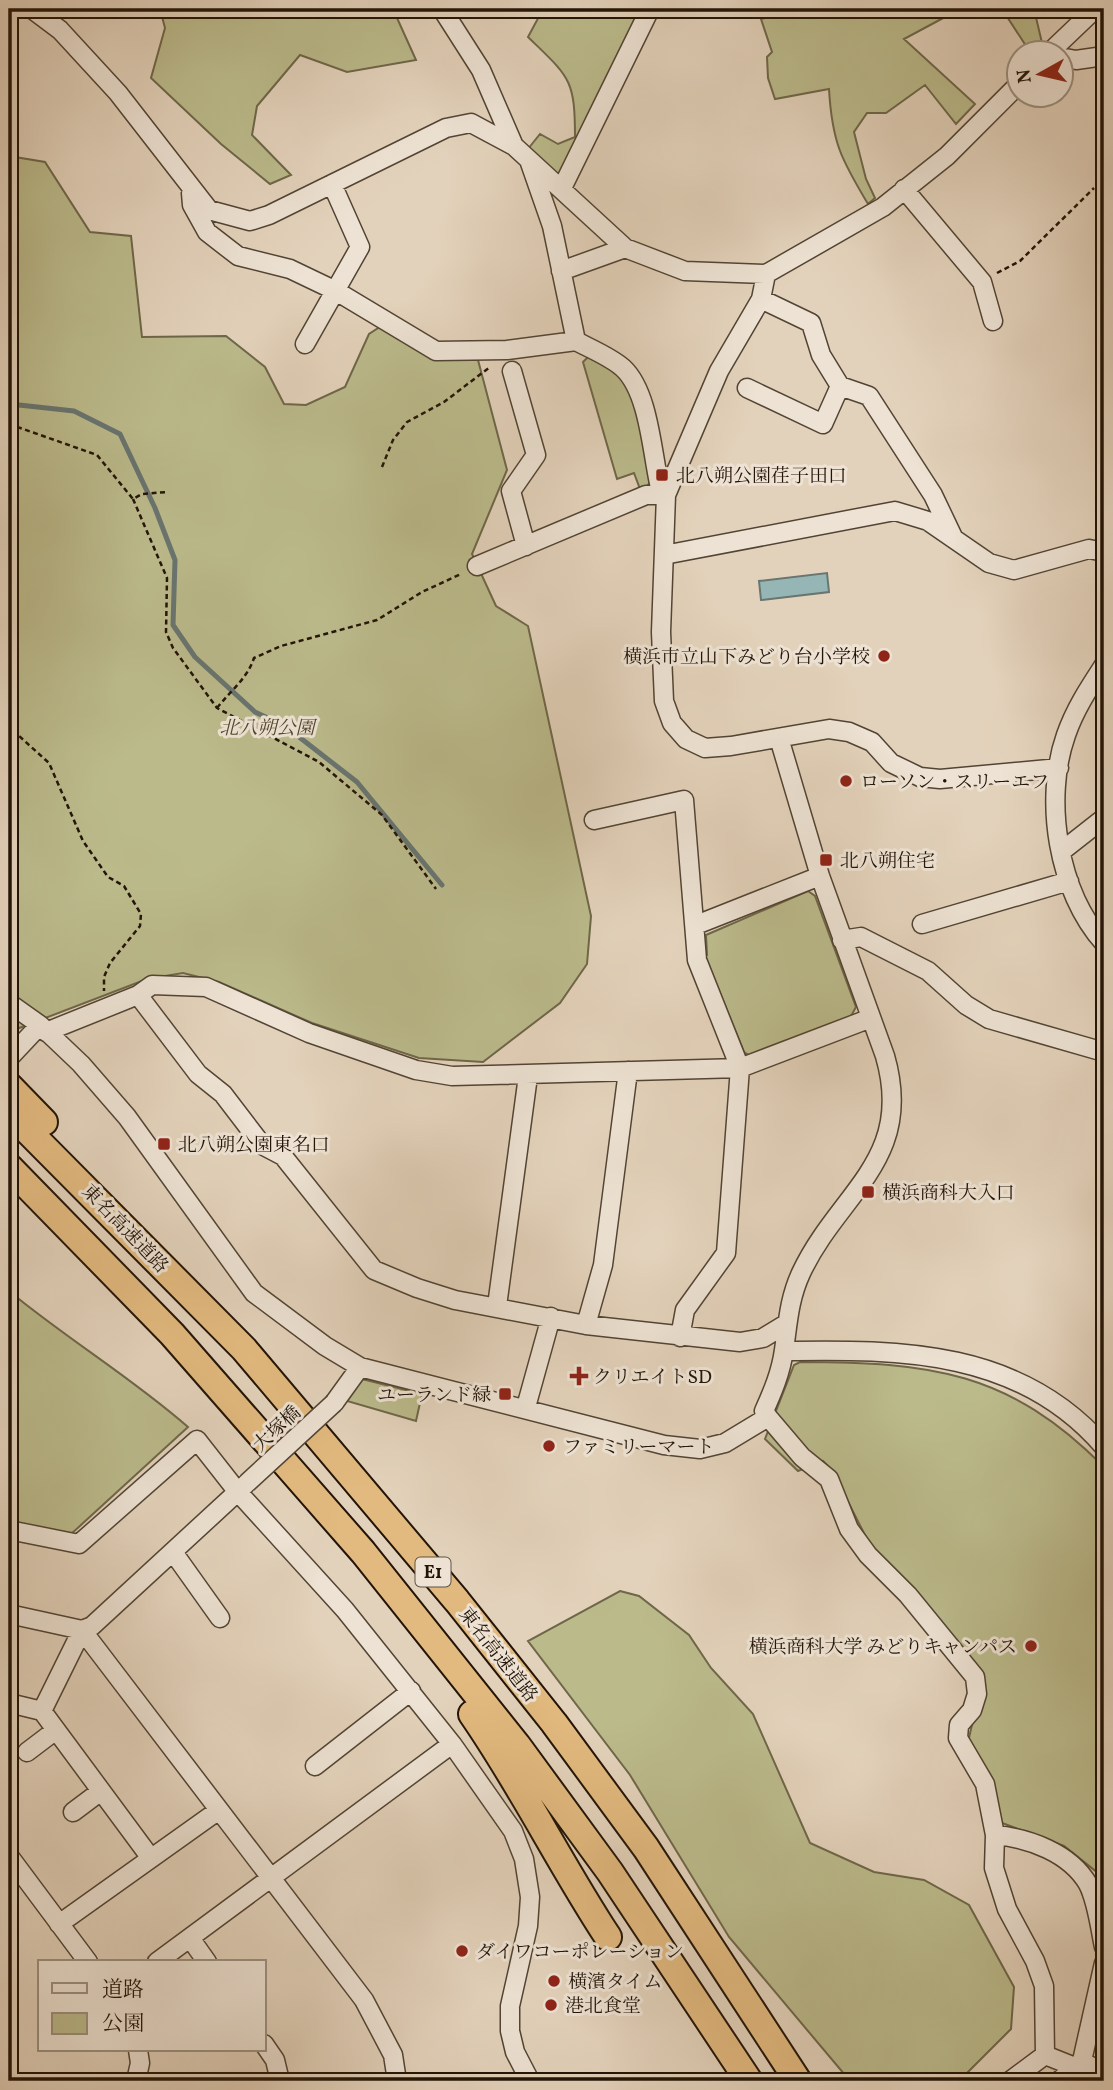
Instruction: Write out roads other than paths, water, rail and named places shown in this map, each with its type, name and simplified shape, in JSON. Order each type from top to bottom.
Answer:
[{"type":"highway","points":[[9,1086],[138,1223],[244,1349]]},
{"type":"highway","name":"東名高速道路","points":[[9,1112],[244,1349],[457,1601],[554,1723],[646,1848],[798,2081]]},
{"type":"highway","name":"東名高速道路","points":[[9,1167],[172,1334],[363,1552],[517,1745],[610,1872],[749,2081]]},
{"type":"highway","points":[[268,1446],[457,1691],[492,1743],[565,1872],[608,1937]]},
{"type":"street","points":[[32,9],[60,30],[118,93],[209,210],[250,221],[269,215],[446,128],[471,123],[514,146],[562,188],[593,222],[625,248],[685,271],[766,274],[842,232],[904,190],[947,156],[1004,99]]},
{"type":"street","points":[[442,9],[481,70],[514,146]]},
{"type":"street","points":[[562,188],[650,9]]},
{"type":"street","points":[[1065,38],[1095,9]]},
{"type":"street","points":[[1074,60],[1104,56]]},
{"type":"street","points":[[529,160],[552,226],[576,341]]},
{"type":"street","points":[[305,344],[360,247],[332,184]]},
{"type":"street","points":[[191,187],[192,205],[206,232],[224,247],[238,256],[290,269],[336,291],[436,351],[507,350],[576,341],[624,368],[645,412],[664,496],[661,632],[664,701],[672,723],[685,739],[705,748],[829,729],[849,732],[872,741],[891,763],[920,776],[940,779],[1059,768]]},
{"type":"street","points":[[904,190],[982,282],[993,321]]},
{"type":"street","points":[[561,271],[625,248]]},
{"type":"street","points":[[664,496],[761,299],[766,274]]},
{"type":"street","points":[[761,299],[811,323],[821,355],[840,386],[869,396],[933,495],[954,540]]},
{"type":"street","points":[[512,371],[536,455],[511,491],[526,546]]},
{"type":"street","points":[[747,388],[823,424],[840,386]]},
{"type":"street","points":[[477,566],[646,495],[664,496]]},
{"type":"street","points":[[664,555],[895,511],[928,521],[989,563],[1014,570],[1090,549],[1104,552]]},
{"type":"street","points":[[1104,665],[1079,703],[1065,737],[1055,789],[1062,851],[1069,881],[1095,933],[1104,943]]},
{"type":"street","points":[[779,738],[820,876],[891,1075],[893,1111],[883,1149],[864,1184],[832,1222],[801,1272],[787,1310],[784,1351],[776,1385],[764,1410],[802,1457],[829,1479],[849,1529],[868,1555],[908,1595],[975,1677],[977,1694],[972,1710],[959,1725],[958,1738],[985,1784],[995,1835],[995,1868],[1007,1909],[1035,1961],[1044,1986],[1045,2055]]},
{"type":"street","points":[[594,820],[684,800],[697,960],[740,1068],[726,1253],[685,1310],[680,1337]]},
{"type":"street","points":[[1062,851],[1104,818]]},
{"type":"street","points":[[696,925],[820,876]]},
{"type":"street","points":[[922,923],[1069,881]]},
{"type":"street","points":[[842,940],[861,937],[928,971],[966,1005],[989,1019],[1104,1052]]},
{"type":"street","points":[[9,1058],[38,1032],[138,995],[152,985],[206,987],[309,1033],[416,1070],[452,1076],[528,1076],[740,1068],[871,1018]]},
{"type":"street","points":[[138,995],[198,1074],[223,1094],[262,1145],[283,1156],[374,1270],[455,1300],[586,1325],[740,1342],[763,1338],[786,1324]]},
{"type":"street","points":[[9,1003],[38,1032],[81,1064],[127,1117],[254,1293],[325,1346],[360,1367],[664,1445],[700,1449],[725,1443],[768,1417]]},
{"type":"street","points":[[586,1325],[603,1265],[628,1071]]},
{"type":"street","points":[[497,1306],[528,1076]]},
{"type":"street","points":[[526,1408],[551,1317]]},
{"type":"street","points":[[784,1351],[877,1351],[963,1361],[1029,1386],[1098,1427],[1104,1447]]},
{"type":"street","name":"大塚橋","points":[[82,1630],[92,1626],[334,1403],[360,1367]]},
{"type":"street","points":[[9,1530],[79,1544],[197,1440],[242,1487],[411,1691],[498,1806],[513,1831],[524,1859],[530,1897],[528,1926],[510,2006],[510,2031],[515,2052],[530,2081]]},
{"type":"street","points":[[173,1552],[220,1618]]},
{"type":"street","points":[[9,1614],[82,1630],[369,2008],[393,2055],[397,2081]]},
{"type":"street","points":[[41,1711],[82,1630]]},
{"type":"street","points":[[315,1766],[411,1691]]},
{"type":"street","points":[[9,1703],[41,1711],[150,1857]]},
{"type":"street","points":[[27,1752],[56,1730]]},
{"type":"street","points":[[160,1960],[452,1744]]},
{"type":"street","points":[[73,1812],[101,1791]]},
{"type":"street","points":[[60,1924],[219,1810]]},
{"type":"street","points":[[995,1835],[1018,1837],[1069,1861],[1088,1885],[1104,1947]]},
{"type":"street","points":[[9,1857],[87,1960]]},
{"type":"street","points":[[190,1938],[206,1960]]},
{"type":"street","points":[[1059,2081],[1079,2064],[1104,1964]]},
{"type":"street","points":[[266,2047],[275,2060],[277,2080]]},
{"type":"street","points":[[136,2081],[140,2063],[138,2052]]},
{"type":"street","points":[[1045,2055],[1104,2074]]},
{"type":"street","points":[[1010,2081],[1045,2055]]},
{"type":"water","points":[[827,573],[829,592],[761,600],[759,581]]},
{"type":"waterway","points":[[9,409],[19,405],[74,411],[120,434],[155,508],[175,560],[173,625],[195,657],[255,712],[285,726],[357,782],[442,885]]},
{"type":"place","name":"北八朔公園荏子田口","points":[[662,475]]},
{"type":"place","name":"横浜市立山下みどり台小学校","points":[[884,656]]},
{"type":"place","name":"ローソン・スリーエフ","points":[[846,781]]},
{"type":"place","name":"北八朔住宅","points":[[826,860]]},
{"type":"place","name":"北八朔公園東名口","points":[[164,1144]]},
{"type":"place","name":"横浜商科大入口","points":[[868,1192]]},
{"type":"place","name":"クリエイトSD","points":[[579,1376]]},
{"type":"place","name":"ユーランド緑","points":[[505,1394]]},
{"type":"place","name":"ファミリーマート","points":[[549,1446]]},
{"type":"place","name":"横浜商科大学 みどりキャンパス","points":[[1031,1646]]},
{"type":"place","name":"ダイワコーポレーション","points":[[462,1951]]},
{"type":"place","name":"横濱タイム","points":[[554,1981]]},
{"type":"place","name":"港北食堂","points":[[551,2005]]},
{"type":"park label","name":"北八朔公園","points":[[267,727]]}]
